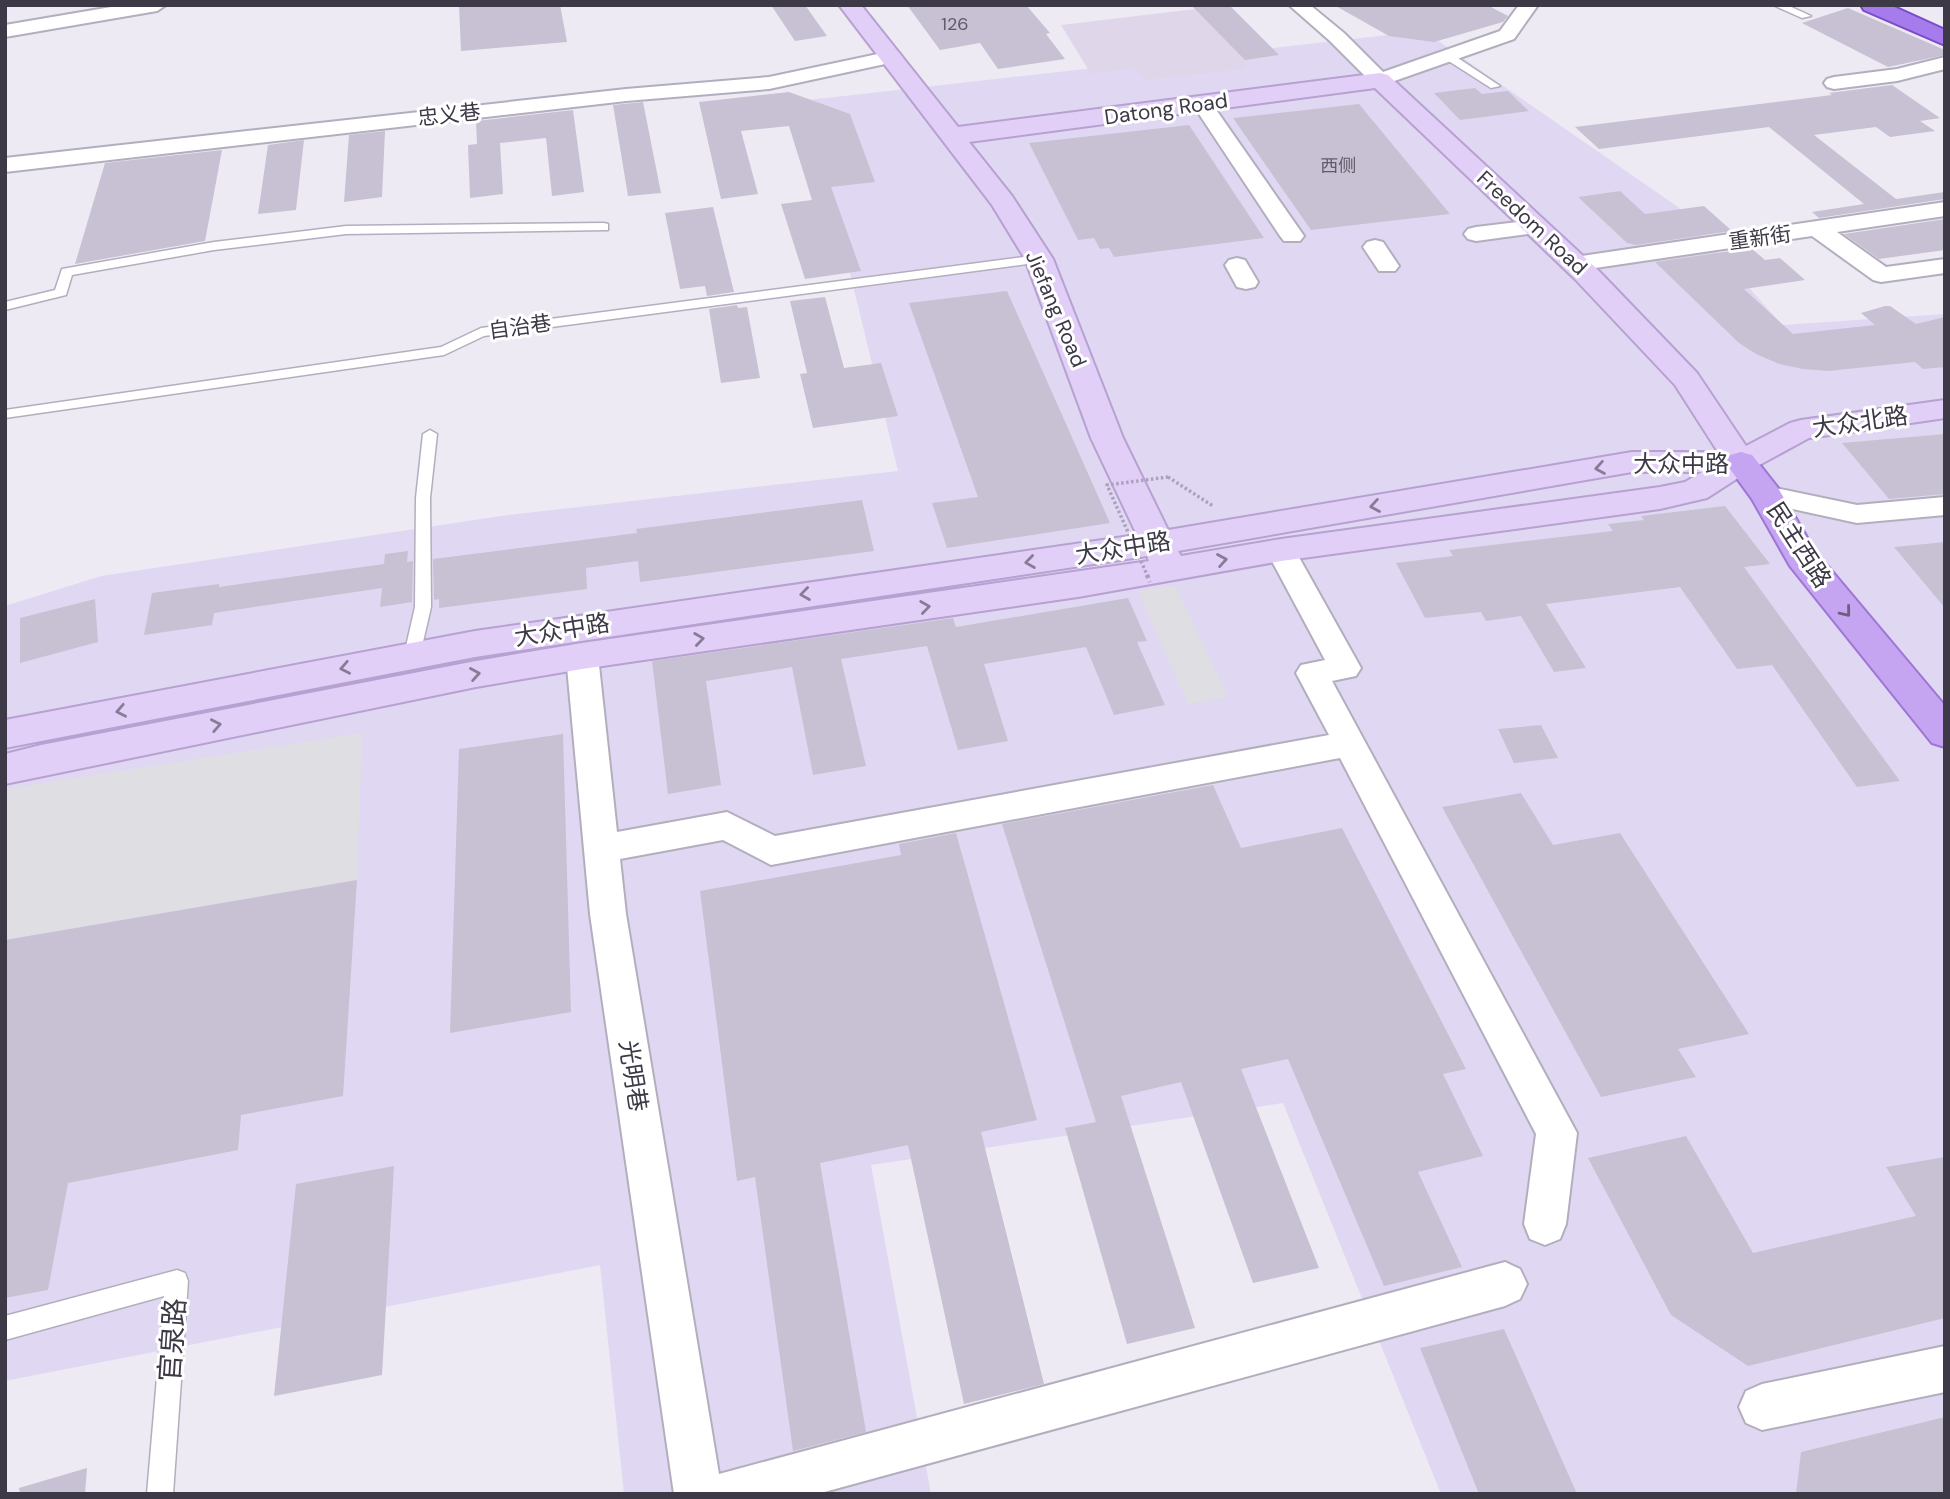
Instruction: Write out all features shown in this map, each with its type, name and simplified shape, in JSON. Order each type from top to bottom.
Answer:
[{"type":"highway","points":[[1872,5],[1945,38]]},
{"type":"highway","points":[[1897,5],[1945,26]]},
{"type":"main road","name":"Jiefang Road","points":[[850,5],[1003,202],[1039,259],[1159,565]]},
{"type":"main road","name":"Datong Road","points":[[952,135],[1203,105],[1380,80]]},
{"type":"main road","name":"Freedom Road","points":[[1380,80],[1575,264],[1686,379],[1741,462]]},
{"type":"main road","name":"大众北路","points":[[1741,462],[1801,430],[1945,409]]},
{"type":"main road","name":"大众中路","points":[[5,769],[476,674],[1159,565],[1632,462],[1741,462]]},
{"type":"main road","name":"大众中路","points":[[5,734],[412,655],[624,621],[1159,565],[1695,492],[1741,462]]},
{"type":"main road","points":[[1741,462],[1766,495]]},
{"type":"main road","name":"民主西路","points":[[1766,495],[1832,557],[1945,692]]},
{"type":"main road","name":"民主西路","points":[[1766,495],[1802,558],[1945,733]]},
{"type":"street","points":[[5,31],[157,5]]},
{"type":"street","name":"Freedom Road","points":[[1298,5],[1337,37],[1380,80]]},
{"type":"street","points":[[1380,80],[1507,35],[1529,5]]},
{"type":"street","name":"忠义巷","points":[[5,165],[625,95],[769,82],[892,57]]},
{"type":"street","points":[[1834,83],[1897,75],[1945,63]]},
{"type":"street","points":[[1203,105],[1292,236]]},
{"type":"street","name":"重新街","points":[[1575,264],[1819,230],[1945,209]]},
{"type":"street","points":[[1476,234],[1535,227]]},
{"type":"street","points":[[1819,230],[1881,275],[1945,266]]},
{"type":"street","points":[[1766,495],[1857,513],[1945,506]]},
{"type":"street","points":[[1281,550],[1345,668],[1312,673],[1557,1133],[1545,1224]]},
{"type":"street","name":"光明巷","points":[[582,656],[608,914],[698,1494]]},
{"type":"street","points":[[601,849],[727,826],[771,851],[1349,744]]},
{"type":"street","points":[[729,1494],[1505,1284]]},
{"type":"street","points":[[1762,1407],[1945,1369]]},
{"type":"lane","points":[[1778,5],[1806,16]]},
{"type":"lane","points":[[1448,55],[1495,86]]},
{"type":"lane","points":[[5,306],[61,292],[66,272],[214,246],[346,230],[604,227]]},
{"type":"lane","name":"自治巷","points":[[5,414],[444,351],[481,331],[1039,259]]},
{"type":"lane","points":[[412,655],[423,607],[423,498],[430,433]]},
{"type":"lane","name":"官泉路","points":[[5,1328],[177,1281],[160,1494]]},
{"type":"path","points":[[1159,565],[1107,485],[1168,477],[1213,506]]},
{"type":"shaded area","points":[[1229,5],[1279,55],[1245,60],[1245,69],[1145,80],[1135,68],[1091,74],[1061,25]]},
{"type":"shaded area","points":[[1424,31],[1678,207],[1782,325],[1945,314],[1945,1494],[1441,1494],[1283,1103],[871,1165],[931,1494],[624,1494],[600,1265],[5,1381],[5,606],[101,576],[508,515],[898,471],[808,100]]},
{"type":"shaded area","points":[[1175,585],[1228,697],[1188,704],[1138,591]]},
{"type":"shaded area","points":[[362,733],[357,880],[5,940],[5,789]]},
{"type":"building","points":[[459,5],[560,5],[567,42],[461,51]]},
{"type":"building","points":[[771,5],[805,5],[827,36],[795,41]]},
{"type":"building","points":[[907,5],[1026,5],[1050,33],[1046,34],[1065,59],[998,69],[980,43],[940,50]]},
{"type":"building","points":[[1191,5],[1229,5],[1279,55],[1245,60]]},
{"type":"building","points":[[1334,5],[1487,5],[1508,16],[1503,22],[1434,42],[1389,36]]},
{"type":"building","points":[[1848,8],[1945,50],[1945,55],[1888,67],[1802,23]]},
{"type":"building","points":[[1892,85],[1940,118],[1920,121],[1935,131],[1890,137],[1876,127],[1814,135],[1896,199],[1945,192],[1945,199],[1819,218],[1812,212],[1864,204],[1769,127],[1599,149],[1575,127],[1832,95],[1829,93]]},
{"type":"building","points":[[1475,88],[1482,94],[1508,91],[1529,111],[1460,120],[1434,93]]},
{"type":"building","points":[[789,92],[850,114],[875,182],[831,187],[861,271],[805,279],[781,204],[812,200],[789,126],[741,131],[758,194],[721,199],[699,102]]},
{"type":"building","points":[[643,102],[661,193],[628,196],[613,105]]},
{"type":"building","points":[[1359,104],[1450,214],[1311,230],[1233,118]]},
{"type":"building","points":[[573,110],[584,192],[552,196],[546,138],[500,143],[503,194],[470,198],[468,145],[477,144],[476,121]]},
{"type":"building","points":[[1189,125],[1264,238],[1114,257],[1109,248],[1100,249],[1094,238],[1078,240],[1029,143]]},
{"type":"building","points":[[385,131],[382,197],[344,202],[349,135]]},
{"type":"building","points":[[304,140],[296,210],[258,214],[268,145]]},
{"type":"building","points":[[222,150],[205,241],[75,264],[105,163]]},
{"type":"building","points":[[1620,191],[1645,214],[1704,206],[1732,231],[1636,245],[1627,243],[1578,197]]},
{"type":"building","points":[[713,207],[734,292],[707,296],[705,286],[680,289],[665,213]]},
{"type":"building","points":[[1945,219],[1945,250],[1879,259],[1844,234]]},
{"type":"building","points":[[1751,248],[1765,260],[1780,258],[1805,280],[1744,289],[1793,334],[1875,325],[1861,313],[1885,306],[1890,306],[1916,324],[1945,317],[1945,367],[1923,369],[1915,362],[1828,371],[1779,364],[1739,343],[1655,262]]},
{"type":"building","points":[[1007,291],[1110,523],[947,548],[932,503],[978,497],[909,303]]},
{"type":"building","points":[[825,297],[844,368],[881,363],[898,416],[813,428],[800,374],[807,373],[790,301]]},
{"type":"building","points":[[737,305],[738,308],[747,307],[760,378],[721,383],[709,309]]},
{"type":"building","points":[[1945,434],[1945,494],[1889,499],[1842,443]]},
{"type":"building","points":[[862,500],[874,551],[640,582],[638,561],[586,568],[587,589],[439,608],[439,599],[434,600],[433,559]]},
{"type":"building","points":[[1725,506],[1770,564],[1744,567],[1900,781],[1857,787],[1772,665],[1737,669],[1680,587],[1546,604],[1586,668],[1554,672],[1521,616],[1486,621],[1481,612],[1425,618],[1396,563],[1453,556],[1449,550],[1613,531],[1608,524],[1644,520],[1641,516]]},
{"type":"building","points":[[1945,542],[1945,608],[1894,547]]},
{"type":"building","points":[[408,551],[407,562],[413,561],[412,602],[380,607],[382,588],[214,613],[212,625],[144,635],[152,593],[219,584],[219,587],[384,564],[385,554]]},
{"type":"building","points":[[1128,598],[1147,641],[1137,642],[1165,705],[1114,715],[1086,647],[984,664],[1008,741],[958,750],[927,646],[841,659],[866,766],[813,775],[792,667],[706,681],[721,785],[668,794],[652,661],[953,618],[956,627]]},
{"type":"building","points":[[95,599],[98,642],[20,663],[20,618]]},
{"type":"building","points":[[1541,725],[1558,758],[1514,763],[1498,729]]},
{"type":"building","points":[[563,734],[571,1012],[450,1033],[459,749]]},
{"type":"building","points":[[1213,785],[1241,848],[1342,828],[1466,1069],[1443,1074],[1483,1156],[1418,1172],[1462,1267],[1384,1286],[1288,1059],[1241,1069],[1319,1268],[1253,1283],[1181,1082],[1121,1096],[1195,1328],[1127,1344],[1065,1128],[1096,1122],[1002,824]]},
{"type":"building","points":[[1521,793],[1553,845],[1620,833],[1749,1034],[1678,1049],[1696,1077],[1601,1097],[1442,807]]},
{"type":"building","points":[[956,833],[1037,1120],[981,1132],[1044,1384],[964,1404],[908,1145],[820,1163],[866,1432],[793,1451],[755,1177],[737,1181],[700,891],[901,855],[899,844]]},
{"type":"building","points":[[357,880],[343,1096],[241,1115],[238,1150],[68,1183],[48,1290],[5,1298],[5,940]]},
{"type":"building","points":[[1686,1136],[1753,1253],[1916,1216],[1886,1167],[1945,1157],[1945,1318],[1748,1366],[1671,1315],[1588,1158]]},
{"type":"building","points":[[394,1166],[382,1375],[274,1396],[296,1184]]},
{"type":"building","points":[[1504,1329],[1577,1494],[1479,1494],[1420,1348]]},
{"type":"building","points":[[1945,1417],[1945,1494],[1796,1494],[1801,1452]]},
{"type":"building","points":[[87,1468],[85,1494],[20,1494],[19,1488]]}]
